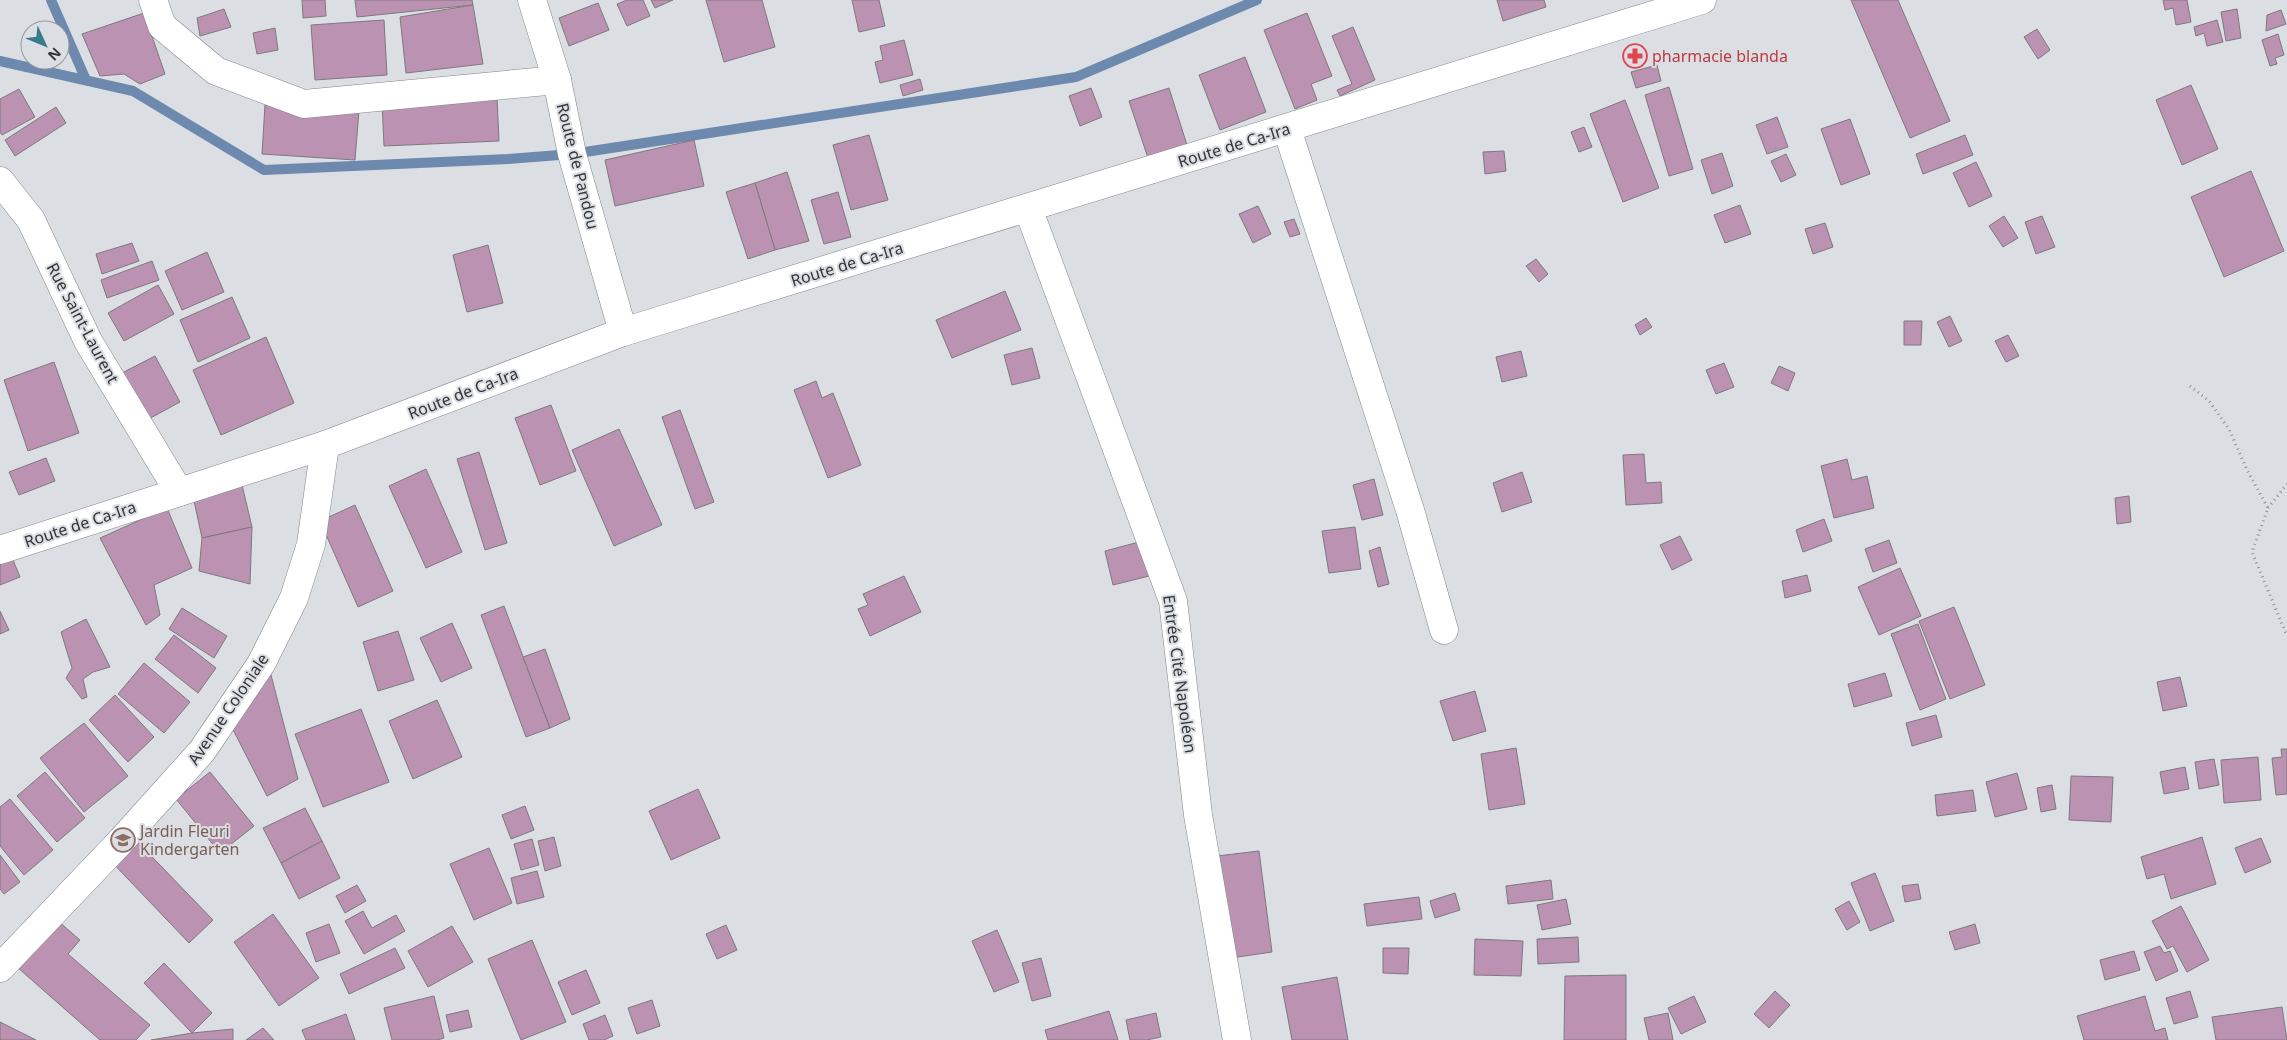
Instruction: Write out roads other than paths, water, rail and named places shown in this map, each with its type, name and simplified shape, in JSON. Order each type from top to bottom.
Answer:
[{"type":"street","points":[[152,0],[162,26],[216,71],[304,104],[557,80]]},
{"type":"street","name":"Route de Pandou","points":[[532,0],[557,80],[572,154],[624,332]]},
{"type":"street","name":"Route de Ca-Ira","points":[[0,550],[325,445],[624,332],[1702,0]]},
{"type":"street","points":[[1287,128],[1410,510],[1444,630]]},
{"type":"street","name":"Rue Saint-Laurent","points":[[0,181],[31,220],[88,341],[179,492]]},
{"type":"street","name":"Entrée Cité Napoléon","points":[[1028,208],[1173,602],[1198,815],[1238,1040]]},
{"type":"street","name":"Avenue Coloniale","points":[[0,968],[122,840],[202,752],[261,664],[294,598],[311,544],[325,445]]},
{"type":"waterway","points":[[51,0],[86,80]]},
{"type":"waterway","points":[[0,61],[133,91],[264,170],[508,159],[572,154],[1076,77],[1257,0]]},
{"type":"place","name":"pharmacie blanda","points":[[1635,56]]},
{"type":"place","name":"Jardin Fleuri Kindergarten","points":[[123,840]]}]
